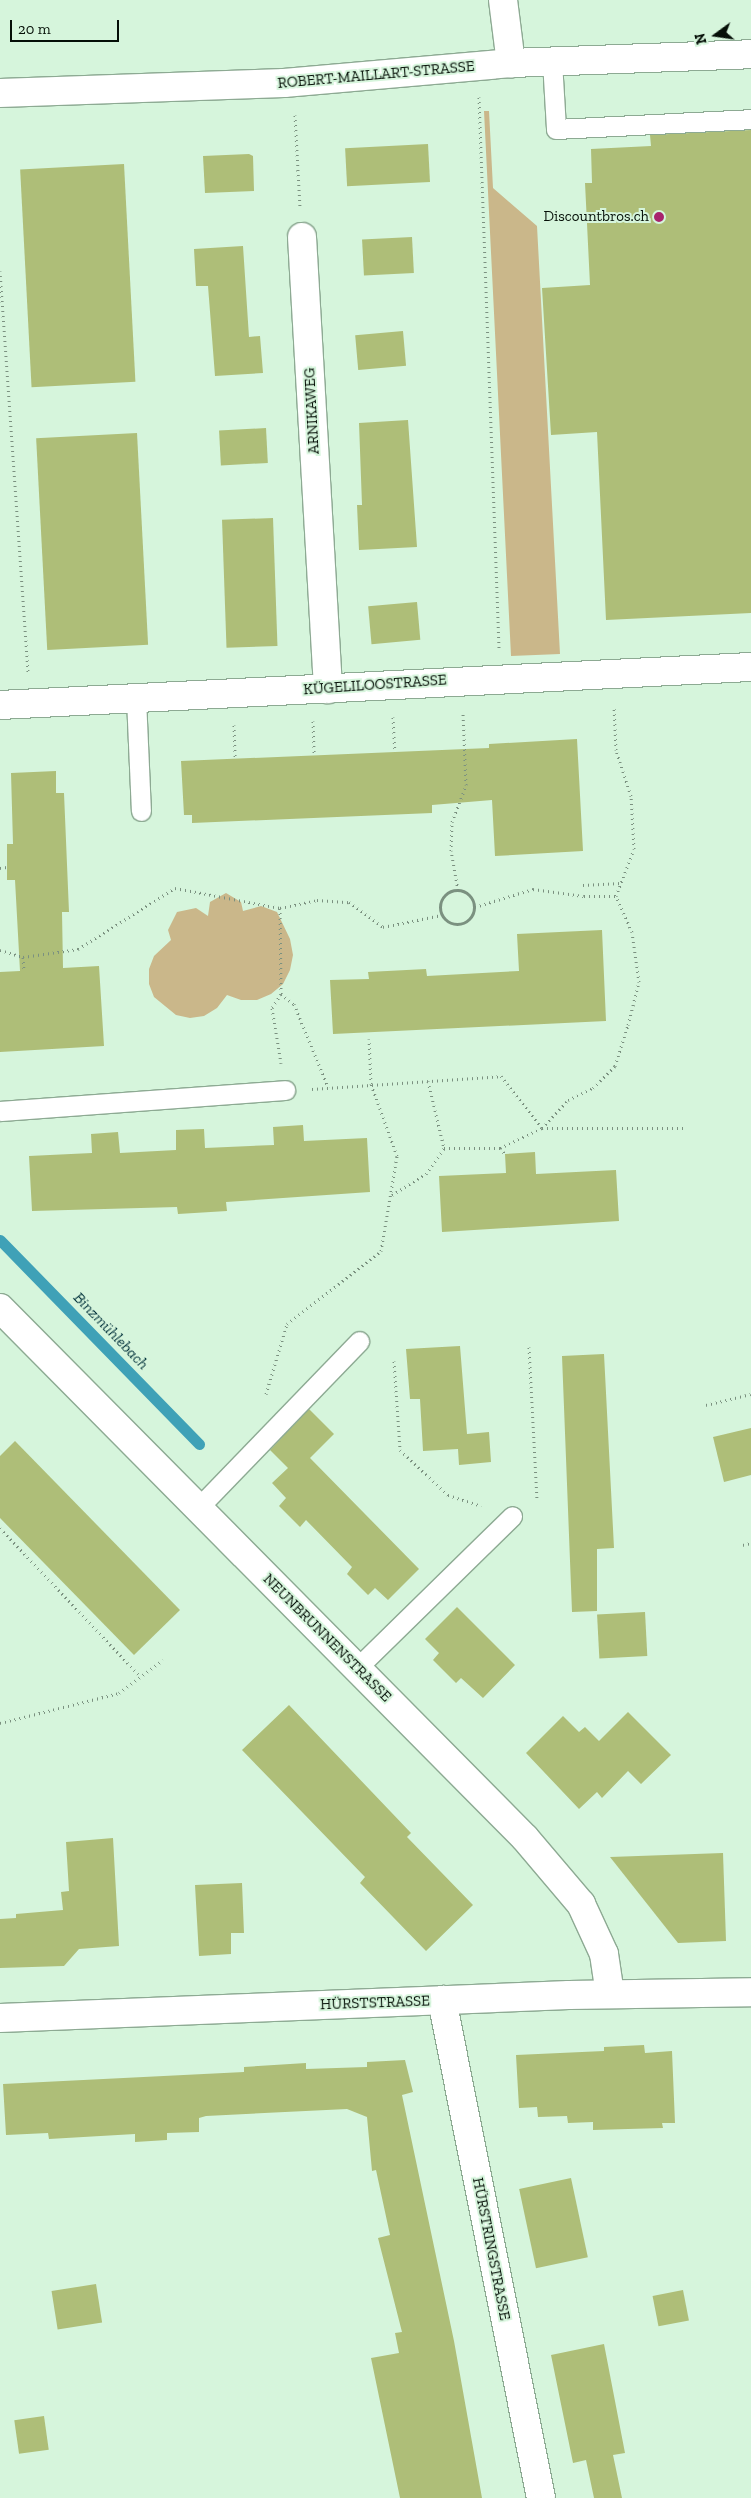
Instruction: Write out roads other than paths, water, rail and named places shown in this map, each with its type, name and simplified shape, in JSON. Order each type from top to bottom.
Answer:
[{"type":"street","points":[[503,0],[511,63]]},
{"type":"street","name":"ROBERT-MAILLART-STRASSE","points":[[0,93],[284,83],[511,63],[751,54]]},
{"type":"street","name":"ARNIKAWEG","points":[[302,237],[328,689]]},
{"type":"street","name":"KÜGELILOOSTRASSE","points":[[0,705],[751,666]]},
{"type":"street","name":"NEUNBRUNNENSTRASSE","points":[[0,1308],[525,1838],[581,1904],[604,1954],[610,1994]]},
{"type":"street","name":"HÜRSTSTRASSE","points":[[0,2018],[610,1994],[751,1992]]},
{"type":"street","name":"HÜRSTRINGSTRASSE","points":[[442,2000],[541,2498]]},
{"type":"lane","points":[[552,62],[556,129],[751,119]]},
{"type":"lane","points":[[136,698],[141,811]]},
{"type":"lane","points":[[0,1111],[285,1090]]},
{"type":"lane","points":[[198,1508],[359,1342]]},
{"type":"lane","points":[[357,1668],[512,1516]]},
{"type":"waterway","name":"Binzmühlebach","points":[[0,1240],[199,1444]]},
{"type":"place","name":"Discountbros.ch","points":[[659,217]]}]
